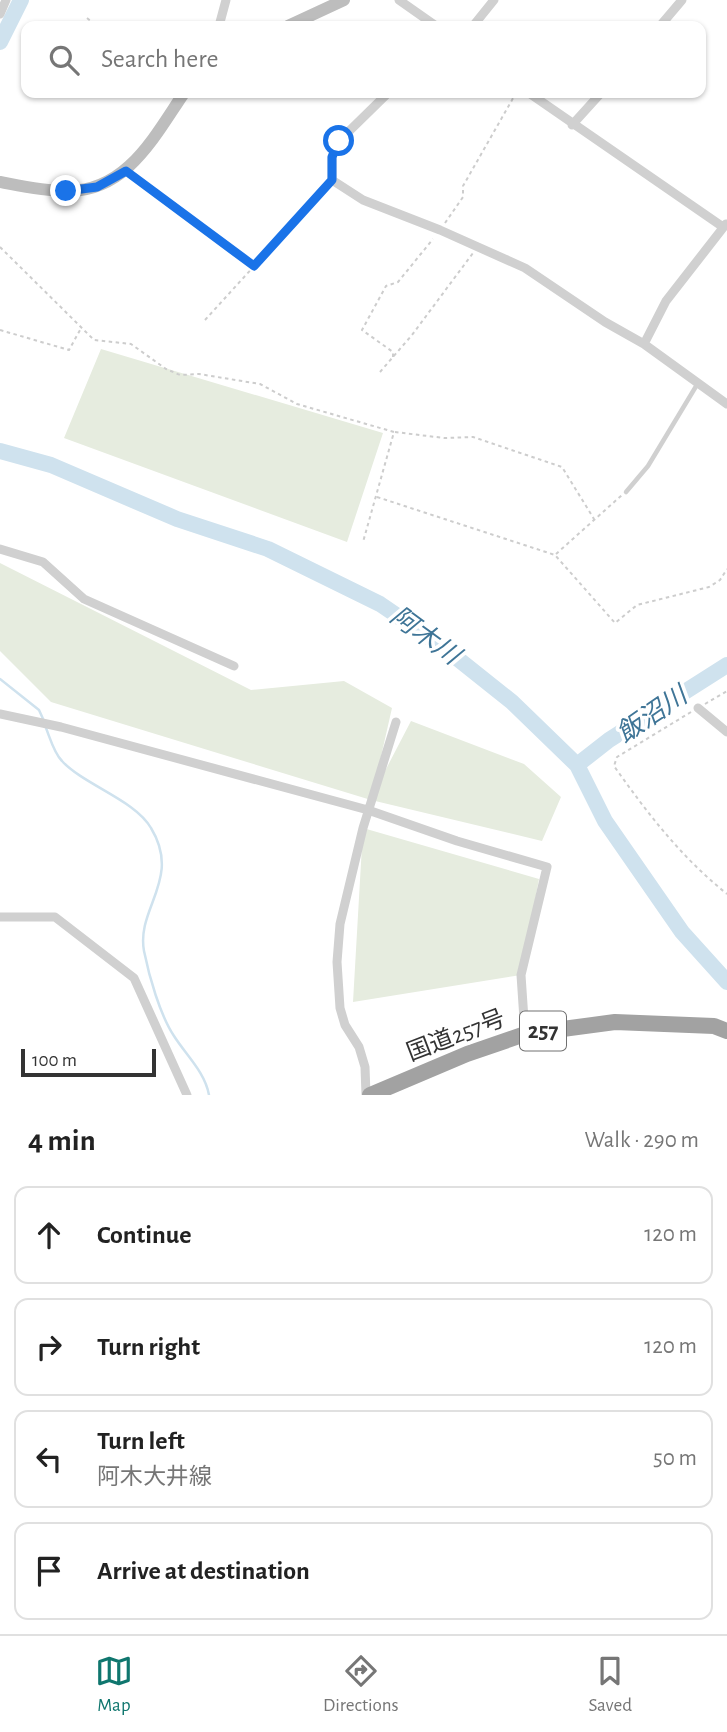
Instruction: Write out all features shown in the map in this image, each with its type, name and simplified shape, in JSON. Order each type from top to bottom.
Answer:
[{"type":"highway","name":"国道257号","points":[[368,1095],[467,1054],[525,1034],[615,1022],[714,1026],[727,1031]]},
{"type":"main road","points":[[299,21],[344,0]]},
{"type":"main road","points":[[0,182],[66,191],[97,187],[126,171],[181,98]]},
{"type":"street","points":[[0,14],[6,0]]},
{"type":"street","points":[[220,21],[226,0]]},
{"type":"street","points":[[399,0],[429,21]]},
{"type":"street","points":[[477,21],[494,0]]},
{"type":"street","points":[[664,21],[682,0]]},
{"type":"street","points":[[383,98],[339,141],[332,157],[332,180],[363,200],[525,268],[605,322],[644,344],[727,404]]},
{"type":"street","points":[[536,98],[572,125],[725,225],[666,301],[644,344]]},
{"type":"street","points":[[572,125],[596,98]]},
{"type":"street","points":[[0,549],[43,562],[84,599],[233,666]]},
{"type":"street","points":[[698,708],[727,732]]},
{"type":"street","points":[[0,715],[61,727],[368,810],[457,841],[547,867],[521,975],[525,1034]]},
{"type":"street","points":[[368,1095],[365,1067],[359,1047],[345,1025],[340,1007],[337,962],[340,924],[368,810],[396,722]]},
{"type":"street","points":[[0,917],[55,917],[134,978],[187,1095]]},
{"type":"lane","points":[[626,492],[648,466],[699,382]]},
{"type":"path","points":[[87,18],[91,21]]},
{"type":"path","points":[[126,171],[254,266]]},
{"type":"path","points":[[205,320],[332,180]]},
{"type":"path","points":[[0,247],[94,340],[131,344],[166,369],[180,375],[200,374],[260,384],[297,404],[394,432],[444,438],[474,437],[562,467],[594,519]]},
{"type":"path","points":[[380,372],[412,335],[478,247]]},
{"type":"path","points":[[0,330],[69,350],[81,329]]},
{"type":"path","points":[[363,542],[394,432]]},
{"type":"path","points":[[555,555],[626,492]]},
{"type":"path","points":[[376,496],[555,555],[615,623],[637,605],[709,587],[720,580],[727,569]]},
{"type":"path","points":[[727,691],[617,757],[614,766],[649,816],[697,870],[727,894]]},
{"type":"shaded area","points":[[101,349],[383,433],[347,542],[64,438]]},
{"type":"shaded area","points":[[0,563],[251,690],[344,681],[392,708],[372,796],[411,721],[524,764],[561,797],[542,841],[371,800],[51,702],[0,651]]},
{"type":"shaded area","points":[[363,828],[539,879],[521,975],[353,1002]]},
{"type":"waterway","points":[[0,42],[21,0]]},
{"type":"waterway","name":"阿木川","points":[[0,451],[51,465],[177,519],[268,549],[380,604],[443,647],[512,702],[577,765],[605,821],[682,932],[727,982]]},
{"type":"waterway","name":"飯沼川","points":[[577,765],[609,740],[727,665]]},
{"type":"waterway","points":[[0,679],[39,710],[44,721]]},
{"type":"waterway","points":[[46,728],[54,750],[62,761],[71,770],[133,809],[151,828],[159,846],[162,863],[160,878],[146,921],[144,951],[164,1017],[199,1071],[209,1095]]},
{"type":"route","points":[[66,191],[97,187],[126,171],[254,266],[332,180],[332,157],[339,141]]}]
